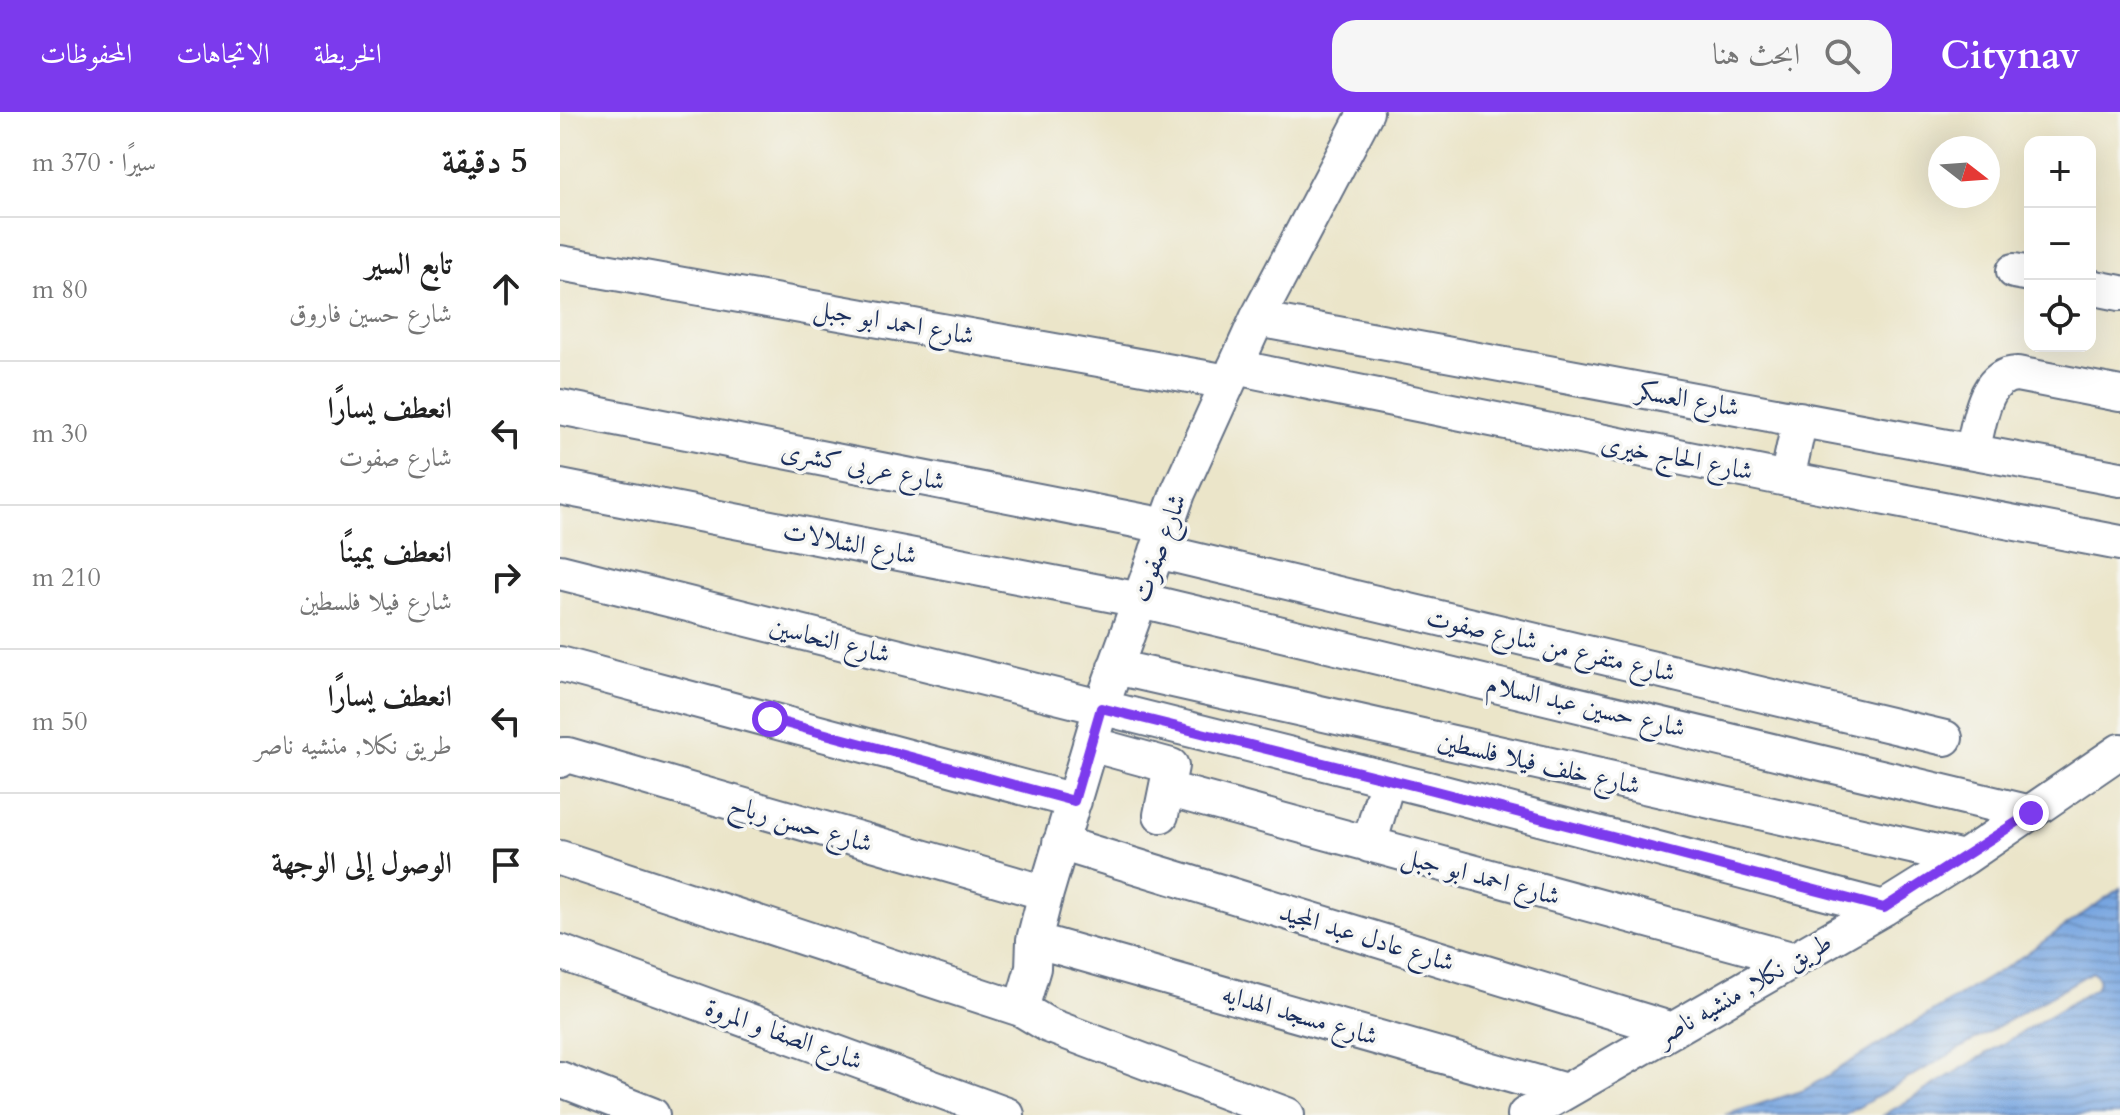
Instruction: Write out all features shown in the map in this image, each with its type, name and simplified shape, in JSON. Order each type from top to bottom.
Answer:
[{"type":"street","name":"شارع صفوت","points":[[1021,1009],[1033,968],[1034,940],[1046,893],[1090,744],[1178,493],[1257,319],[1366,112]]},
{"type":"street","name":"شارع احمد ابو جبل","points":[[560,263],[1232,374]]},
{"type":"street","points":[[2096,288],[2120,293]]},
{"type":"street","name":"شارع العسكر","points":[[1257,319],[2120,479]]},
{"type":"street","name":"شارع الحاج خيرى","points":[[1232,374],[2120,543]]},
{"type":"street","points":[[1972,451],[1990,388],[2002,377],[2017,374],[2120,394]]},
{"type":"street","name":"شارع عربى كشرى","points":[[560,407],[1161,538]]},
{"type":"street","points":[[1787,479],[1800,419]]},
{"type":"street","name":"شارع الشلالات","points":[[560,487],[1140,600]]},
{"type":"street","name":"شارع متفرع من شارع صفوت","points":[[1161,538],[1945,738]]},
{"type":"street","name":"شارع النحاسين","points":[[560,572],[1388,779],[1884,908]]},
{"type":"street","name":"شارع حسين عبد السلام","points":[[1140,600],[2031,813]]},
{"type":"street","points":[[560,664],[1074,801]]},
{"type":"street","name":"شارع خلف فيلا فلسطين","points":[[1115,667],[1964,858]]},
{"type":"street","name":"شارع احمد ابو جبل","points":[[1090,744],[1170,765],[1172,768],[1164,802],[1369,845],[1795,960]]},
{"type":"street","name":"طريق نكلا, منشيه ناصر","points":[[1525,1115],[1884,908],[1964,858],[2120,751]]},
{"type":"street","name":"شارع حسن رباح","points":[[560,760],[563,755],[568,755],[1046,893]]},
{"type":"street","points":[[1369,845],[1388,779]]},
{"type":"street","name":"شارع عادل عبد المجيد","points":[[1060,843],[1673,1030]]},
{"type":"street","points":[[560,858],[1021,1009],[1048,1025],[1287,1115]]},
{"type":"street","name":"شارع مسجد الهدايه","points":[[1034,940],[1566,1091]]},
{"type":"street","name":"شارع الصفا و المروة","points":[[560,952],[1007,1115]]},
{"type":"street","points":[[560,1079],[652,1115]]},
{"type":"water","points":[[2120,888],[2120,1115],[1884,1115],[2096,988],[2099,982],[2092,972],[1845,1115],[1725,1115],[1804,1090],[2014,962]]},
{"type":"route","points":[[770,719],[1074,801],[1101,708],[1428,789],[1884,908],[2031,813]]}]
